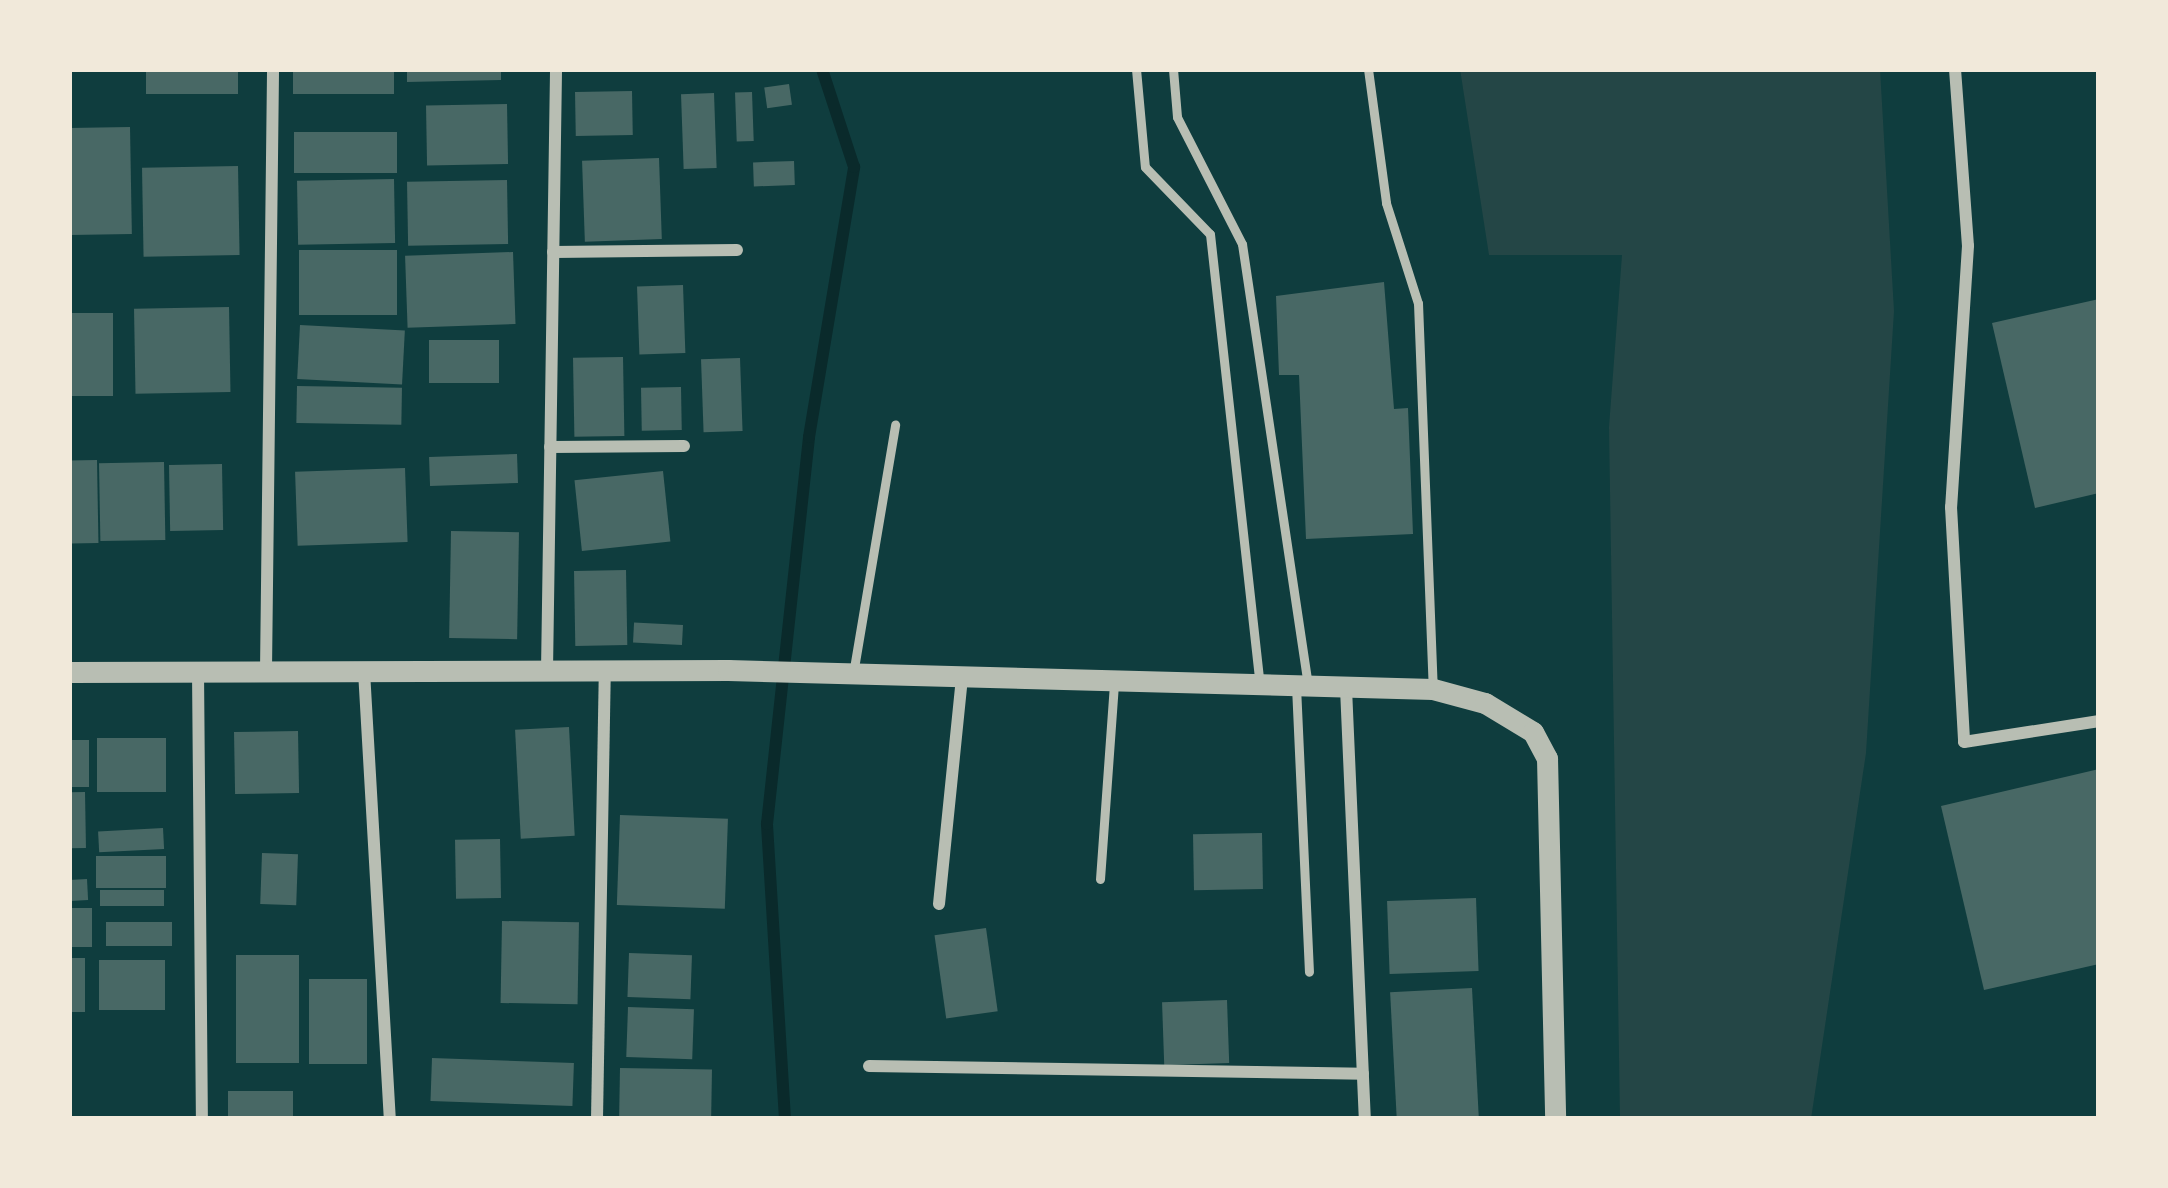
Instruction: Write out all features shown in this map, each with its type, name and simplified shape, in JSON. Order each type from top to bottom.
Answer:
[{"type":"street","points":[[266,671],[273,69]]},
{"type":"street","points":[[547,671],[556,69]]},
{"type":"street","points":[[1955,69],[1968,246],[1952,507],[1964,742],[2099,721]]},
{"type":"street","points":[[553,252],[737,250]]},
{"type":"street","points":[[550,447],[684,446]]},
{"type":"street","points":[[597,1119],[604,670]]},
{"type":"street","points":[[69,672],[728,670],[1433,689],[1512,716],[1547,758],[1555,1119]]},
{"type":"street","points":[[198,671],[202,1119]]},
{"type":"street","points":[[364,671],[390,1119]]},
{"type":"street","points":[[939,904],[962,678]]},
{"type":"street","points":[[1346,688],[1365,1119]]},
{"type":"street","points":[[869,1066],[1363,1074]]},
{"type":"lane","points":[[1136,69],[1145,166],[1210,234],[1260,686]]},
{"type":"lane","points":[[1173,69],[1177,117],[1242,244],[1302,686],[1309,972]]},
{"type":"lane","points":[[1368,69],[1386,203],[1418,303],[1433,689]]},
{"type":"lane","points":[[852,675],[895,425]]},
{"type":"lane","points":[[1100,879],[1114,682]]},
{"type":"shaded area","points":[[1460,69],[1880,69],[1894,311],[1866,753],[1811,1119],[1620,1119],[1609,427],[1622,255],[1489,255]]},
{"type":"building","points":[[146,69],[238,69],[238,94],[146,94]]},
{"type":"building","points":[[293,69],[394,69],[394,94],[293,94]]},
{"type":"building","points":[[407,69],[501,69],[501,80],[407,82]]},
{"type":"building","points":[[789,84],[792,105],[767,108],[764,87]]},
{"type":"building","points":[[632,91],[633,135],[576,136],[575,92]]},
{"type":"building","points":[[752,92],[754,141],[737,142],[735,93]]},
{"type":"building","points":[[714,93],[717,168],[684,169],[681,94]]},
{"type":"building","points":[[507,104],[508,164],[427,165],[426,105]]},
{"type":"building","points":[[130,127],[132,234],[71,235],[69,128]]},
{"type":"building","points":[[294,132],[397,132],[397,173],[294,173]]},
{"type":"building","points":[[659,158],[662,239],[585,242],[582,161]]},
{"type":"building","points":[[794,161],[795,185],[754,186],[753,162]]},
{"type":"building","points":[[238,166],[240,255],[144,257],[142,168]]},
{"type":"building","points":[[394,179],[395,243],[298,245],[297,181]]},
{"type":"building","points":[[507,180],[508,244],[408,246],[407,182]]},
{"type":"building","points":[[299,250],[397,250],[397,315],[299,315]]},
{"type":"building","points":[[513,252],[516,324],[408,328],[405,256]]},
{"type":"building","points":[[1384,282],[1394,409],[1408,408],[1413,534],[1306,539],[1299,375],[1279,375],[1276,296]]},
{"type":"building","points":[[683,285],[685,353],[639,355],[637,287]]},
{"type":"building","points":[[2099,299],[2099,493],[2035,508],[1992,323]]},
{"type":"building","points":[[229,307],[230,392],[135,394],[134,309]]},
{"type":"building","points":[[69,313],[113,313],[113,396],[69,396]]},
{"type":"building","points":[[300,325],[405,330],[402,384],[297,379]]},
{"type":"building","points":[[429,340],[499,340],[499,383],[429,383]]},
{"type":"building","points":[[623,357],[624,436],[574,437],[573,358]]},
{"type":"building","points":[[740,358],[743,431],[704,432],[701,359]]},
{"type":"building","points":[[297,386],[402,388],[401,425],[296,423]]},
{"type":"building","points":[[681,387],[682,430],[642,431],[641,388]]},
{"type":"building","points":[[517,454],[518,483],[430,486],[429,457]]},
{"type":"building","points":[[69,460],[97,460],[98,543],[70,543]]},
{"type":"building","points":[[164,462],[165,540],[100,541],[99,463]]},
{"type":"building","points":[[222,464],[223,530],[170,531],[169,465]]},
{"type":"building","points":[[405,468],[408,542],[298,546],[295,472]]},
{"type":"building","points":[[663,471],[670,542],[582,551],[574,480]]},
{"type":"building","points":[[451,531],[519,532],[517,639],[449,638]]},
{"type":"building","points":[[626,570],[627,645],[575,646],[574,571]]},
{"type":"building","points":[[634,622],[683,625],[682,645],[633,642]]},
{"type":"building","points":[[569,727],[575,836],[521,839],[515,730]]},
{"type":"building","points":[[298,731],[299,793],[235,794],[234,732]]},
{"type":"building","points":[[97,738],[166,738],[166,792],[97,792]]},
{"type":"building","points":[[69,740],[89,740],[89,787],[69,787]]},
{"type":"building","points":[[2099,769],[2099,964],[1984,990],[1941,806]]},
{"type":"building","points":[[69,792],[85,792],[86,848],[70,848]]},
{"type":"building","points":[[620,815],[728,819],[725,909],[617,905]]},
{"type":"building","points":[[163,828],[164,849],[99,852],[98,831]]},
{"type":"building","points":[[1262,833],[1263,889],[1194,890],[1193,834]]},
{"type":"building","points":[[500,839],[501,898],[456,899],[455,840]]},
{"type":"building","points":[[262,853],[298,854],[296,905],[260,904]]},
{"type":"building","points":[[96,856],[166,856],[166,888],[96,888]]},
{"type":"building","points":[[87,879],[88,900],[70,901],[69,880]]},
{"type":"building","points":[[100,890],[164,890],[164,906],[100,906]]},
{"type":"building","points":[[1476,898],[1479,971],[1390,974],[1387,901]]},
{"type":"building","points":[[71,908],[92,908],[92,947],[71,947]]},
{"type":"building","points":[[502,921],[579,922],[578,1004],[501,1003]]},
{"type":"building","points":[[106,922],[172,922],[172,946],[106,946]]},
{"type":"building","points":[[986,928],[998,1011],[946,1018],[935,935]]},
{"type":"building","points":[[629,953],[692,955],[690,999],[627,997]]},
{"type":"building","points":[[236,955],[299,955],[299,1063],[236,1063]]},
{"type":"building","points":[[69,958],[85,958],[85,1012],[69,1012]]},
{"type":"building","points":[[99,960],[165,960],[165,1010],[99,1010]]},
{"type":"building","points":[[309,979],[367,979],[367,1064],[309,1064]]},
{"type":"building","points":[[1472,988],[1479,1119],[1397,1119],[1390,992]]},
{"type":"building","points":[[1227,1000],[1229,1063],[1164,1065],[1162,1002]]},
{"type":"building","points":[[628,1007],[694,1009],[692,1059],[626,1057]]},
{"type":"building","points":[[432,1058],[574,1063],[572,1106],[430,1101]]},
{"type":"building","points":[[620,1068],[712,1070],[711,1119],[619,1119]]},
{"type":"building","points":[[228,1091],[293,1091],[293,1119],[228,1119]]},
{"type":"waterway","points":[[785,1119],[767,824],[809,437],[854,167],[822,69]]}]
